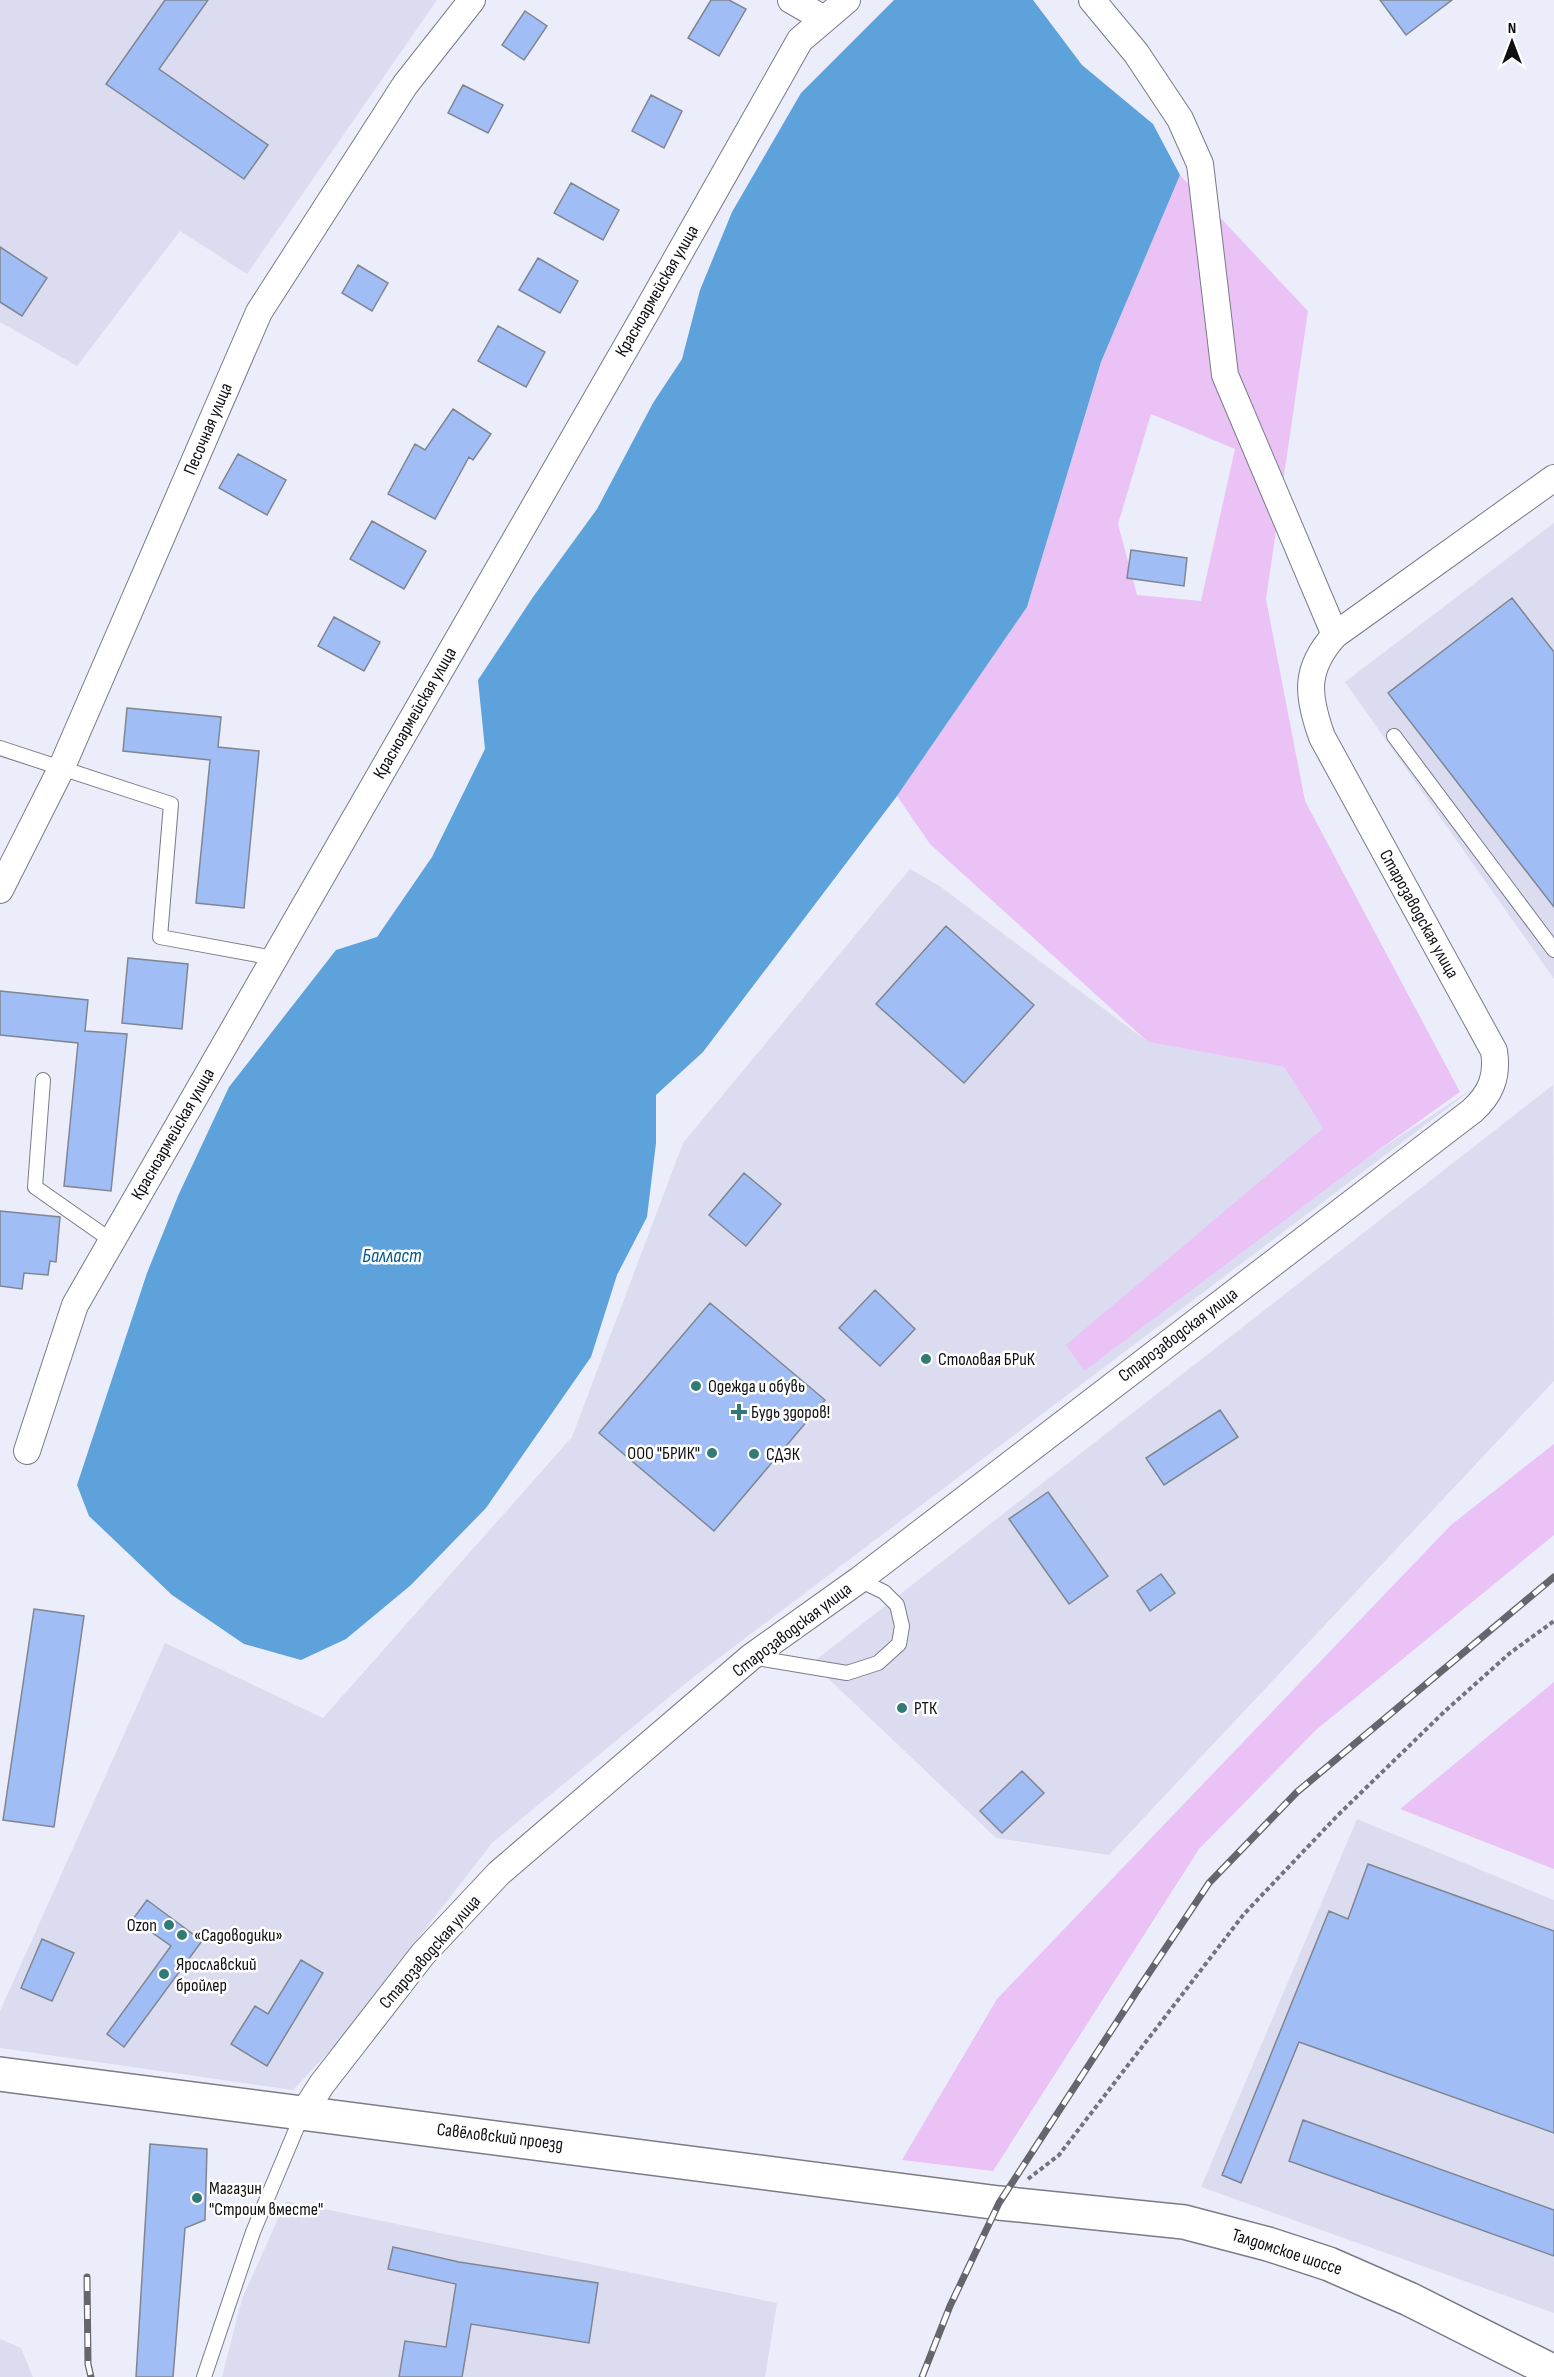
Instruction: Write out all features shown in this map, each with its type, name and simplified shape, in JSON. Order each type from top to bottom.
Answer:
[{"type":"main road","name":"Савёловский проезд","points":[[0,2073],[1008,2204]]},
{"type":"main road","name":"Талдомское шоссе","points":[[1008,2204],[1184,2222],[1268,2244],[1329,2264],[1389,2289],[1554,2372]]},
{"type":"street","name":"Песочная улица","points":[[0,891],[61,769],[259,312],[405,85],[472,0]]},
{"type":"street","points":[[791,0],[824,19]]},
{"type":"street","name":"Красноармейская улица","points":[[27,1451],[75,1305],[644,316],[800,40],[847,0]]},
{"type":"street","points":[[1092,0],[1136,52],[1174,109],[1200,164],[1226,375],[1335,634]]},
{"type":"street","name":"Старозаводская улица","points":[[304,2112],[322,2084],[423,1954],[499,1873],[751,1657],[859,1580],[1472,1111],[1492,1086],[1496,1063],[1494,1051],[1322,736],[1312,700],[1313,667],[1320,651],[1335,634],[1554,478]]},
{"type":"lane","points":[[1394,736],[1554,950]]},
{"type":"lane","points":[[0,748],[171,804],[160,937],[274,958]]},
{"type":"lane","points":[[43,1080],[34,1187],[112,1240]]},
{"type":"lane","points":[[751,1657],[847,1673],[878,1663],[899,1644],[902,1626],[897,1605],[884,1592],[859,1580]]},
{"type":"lane","points":[[204,2377],[253,2232],[304,2112]]},
{"type":"path","points":[[1008,2204],[1027,2180],[1059,2155],[1244,1914],[1337,1816],[1445,1711],[1510,1653],[1554,1621]]},
{"type":"shaded area","points":[[0,0],[437,0],[247,274],[180,231],[77,366],[0,322]]},
{"type":"shaded area","points":[[1180,175],[1308,311],[1266,599],[1305,801],[1460,1092],[1370,1156],[1084,1371],[1066,1345],[1323,1128],[1284,1067],[1148,1042],[930,844],[897,796],[1027,607],[1101,362]],"holes":[[[1151,414],[1235,449],[1201,601],[1137,595],[1118,524]]]},
{"type":"shaded area","points":[[1554,523],[1554,979],[1345,682]]},
{"type":"shaded area","points":[[910,869],[941,887],[1148,1042],[1284,1067],[1323,1128],[1067,1345],[1370,1156],[1478,1085],[691,1679],[492,1843],[337,2043],[293,2090],[0,2048],[0,2011],[165,1643],[323,1718],[572,1437],[683,1143]]},
{"type":"shaded area","points":[[1553,1085],[1554,1381],[1109,1855],[996,1838],[812,1663]]},
{"type":"shaded area","points":[[1554,1444],[1554,1535],[1316,1730],[1199,1849],[993,2171],[902,2160],[997,1999],[1451,1525]]},
{"type":"shaded area","points":[[1554,1682],[1554,1869],[1400,1809]]},
{"type":"shaded area","points":[[1357,1819],[1554,1900],[1554,2313],[1201,2187]]},
{"type":"shaded area","points":[[286,2201],[777,2303],[765,2377],[222,2377],[242,2299]]},
{"type":"shaded area","points":[[0,2339],[21,2348],[33,2377],[0,2377]]},
{"type":"water","name":"Балласт","points":[[894,0],[1033,0],[1082,65],[1153,124],[1180,175],[1101,362],[1027,607],[897,796],[703,1052],[656,1095],[656,1143],[647,1217],[617,1275],[591,1357],[486,1508],[411,1585],[346,1639],[301,1660],[244,1644],[172,1595],[89,1516],[77,1485],[147,1273],[178,1196],[229,1087],[336,950],[377,937],[432,857],[485,749],[478,680],[533,597],[597,509],[653,403],[682,359],[700,290],[732,212],[801,93]]},
{"type":"building","points":[[165,0],[208,0],[159,69],[268,145],[244,179],[106,84]]},
{"type":"building","points":[[711,0],[729,0],[746,9],[719,56],[688,38]]},
{"type":"building","points":[[1380,0],[1452,0],[1406,35]]},
{"type":"building","points":[[525,11],[547,26],[524,60],[502,45]]},
{"type":"building","points":[[463,85],[503,105],[488,133],[448,113]]},
{"type":"building","points":[[651,95],[682,111],[664,148],[632,131]]},
{"type":"building","points":[[571,183],[619,210],[603,240],[554,213]]},
{"type":"building","points":[[0,247],[47,278],[22,316],[0,302]]},
{"type":"building","points":[[538,258],[578,281],[560,313],[519,290]]},
{"type":"building","points":[[358,265],[388,283],[372,311],[342,293]]},
{"type":"building","points":[[498,326],[545,352],[526,387],[478,361]]},
{"type":"building","points":[[453,409],[491,434],[473,460],[469,457],[435,519],[388,494],[415,444],[425,450]]},
{"type":"building","points":[[238,454],[286,480],[267,515],[219,488]]},
{"type":"building","points":[[372,521],[426,551],[404,589],[350,559]]},
{"type":"building","points":[[1131,550],[1187,558],[1184,586],[1127,578]]},
{"type":"building","points":[[1512,598],[1554,652],[1554,907],[1388,693]]},
{"type":"building","points":[[334,617],[380,642],[364,671],[318,646]]},
{"type":"building","points":[[127,708],[221,717],[218,747],[259,751],[244,908],[196,903],[210,760],[123,751]]},
{"type":"building","points":[[946,926],[1034,1005],[964,1083],[876,1004]]},
{"type":"building","points":[[128,958],[188,964],[182,1029],[122,1023]]},
{"type":"building","points":[[0,991],[88,1000],[85,1031],[127,1034],[111,1191],[64,1186],[78,1043],[0,1035]]},
{"type":"building","points":[[744,1173],[781,1204],[746,1246],[709,1215]]},
{"type":"building","points":[[0,1211],[60,1217],[56,1262],[50,1261],[48,1275],[24,1273],[22,1289],[0,1286]]},
{"type":"building","points":[[875,1290],[915,1329],[880,1366],[839,1328]]},
{"type":"building","points":[[710,1303],[825,1400],[714,1531],[599,1433]]},
{"type":"building","points":[[1220,1410],[1238,1437],[1164,1485],[1146,1458]]},
{"type":"building","points":[[1048,1492],[1108,1576],[1069,1604],[1009,1519]]},
{"type":"building","points":[[1161,1574],[1175,1593],[1150,1611],[1137,1591]]},
{"type":"building","points":[[34,1609],[84,1616],[54,1827],[3,1820]]},
{"type":"building","points":[[1022,1771],[1044,1793],[1002,1833],[980,1811]]},
{"type":"building","points":[[1368,1864],[1554,1931],[1554,2133],[1299,2042],[1241,2183],[1222,2175],[1329,1911],[1348,1919]]},
{"type":"building","points":[[147,1900],[202,1941],[124,2047],[107,2034],[171,1946],[133,1919]]},
{"type":"building","points":[[42,1939],[74,1953],[52,2001],[21,1988]]},
{"type":"building","points":[[301,1960],[323,1973],[267,2066],[231,2044],[255,2006],[268,2014]]},
{"type":"building","points":[[1303,2120],[1554,2210],[1554,2256],[1289,2161]]},
{"type":"building","points":[[150,2144],[207,2149],[205,2220],[185,2228],[173,2377],[136,2377]]},
{"type":"building","points":[[393,2247],[459,2262],[598,2283],[589,2343],[471,2324],[462,2377],[399,2377],[405,2341],[446,2347],[456,2284],[388,2269]]},
{"type":"railway","points":[[922,2377],[950,2306],[999,2203],[1209,1883],[1297,1792],[1554,1577]]},
{"type":"railway","points":[[87,2277],[88,2364],[91,2377]]},
{"type":"place","name":"Столовая БРиК","points":[[926,1359]]},
{"type":"place","name":"Одежда и обувь","points":[[696,1386]]},
{"type":"place","name":"Будь здоров!","points":[[739,1412]]},
{"type":"place","name":"ООО \"БРИК\"","points":[[712,1453]]},
{"type":"place","name":"СДЭК","points":[[754,1454]]},
{"type":"place","name":"РТК","points":[[902,1708]]},
{"type":"place","name":"Ozon","points":[[169,1925]]},
{"type":"place","name":"«Садоводики»","points":[[182,1935]]},
{"type":"place","name":"Ярославский бройлер","points":[[164,1974]]},
{"type":"place","name":"Магазин \"Строим вместе\"","points":[[197,2198]]}]
